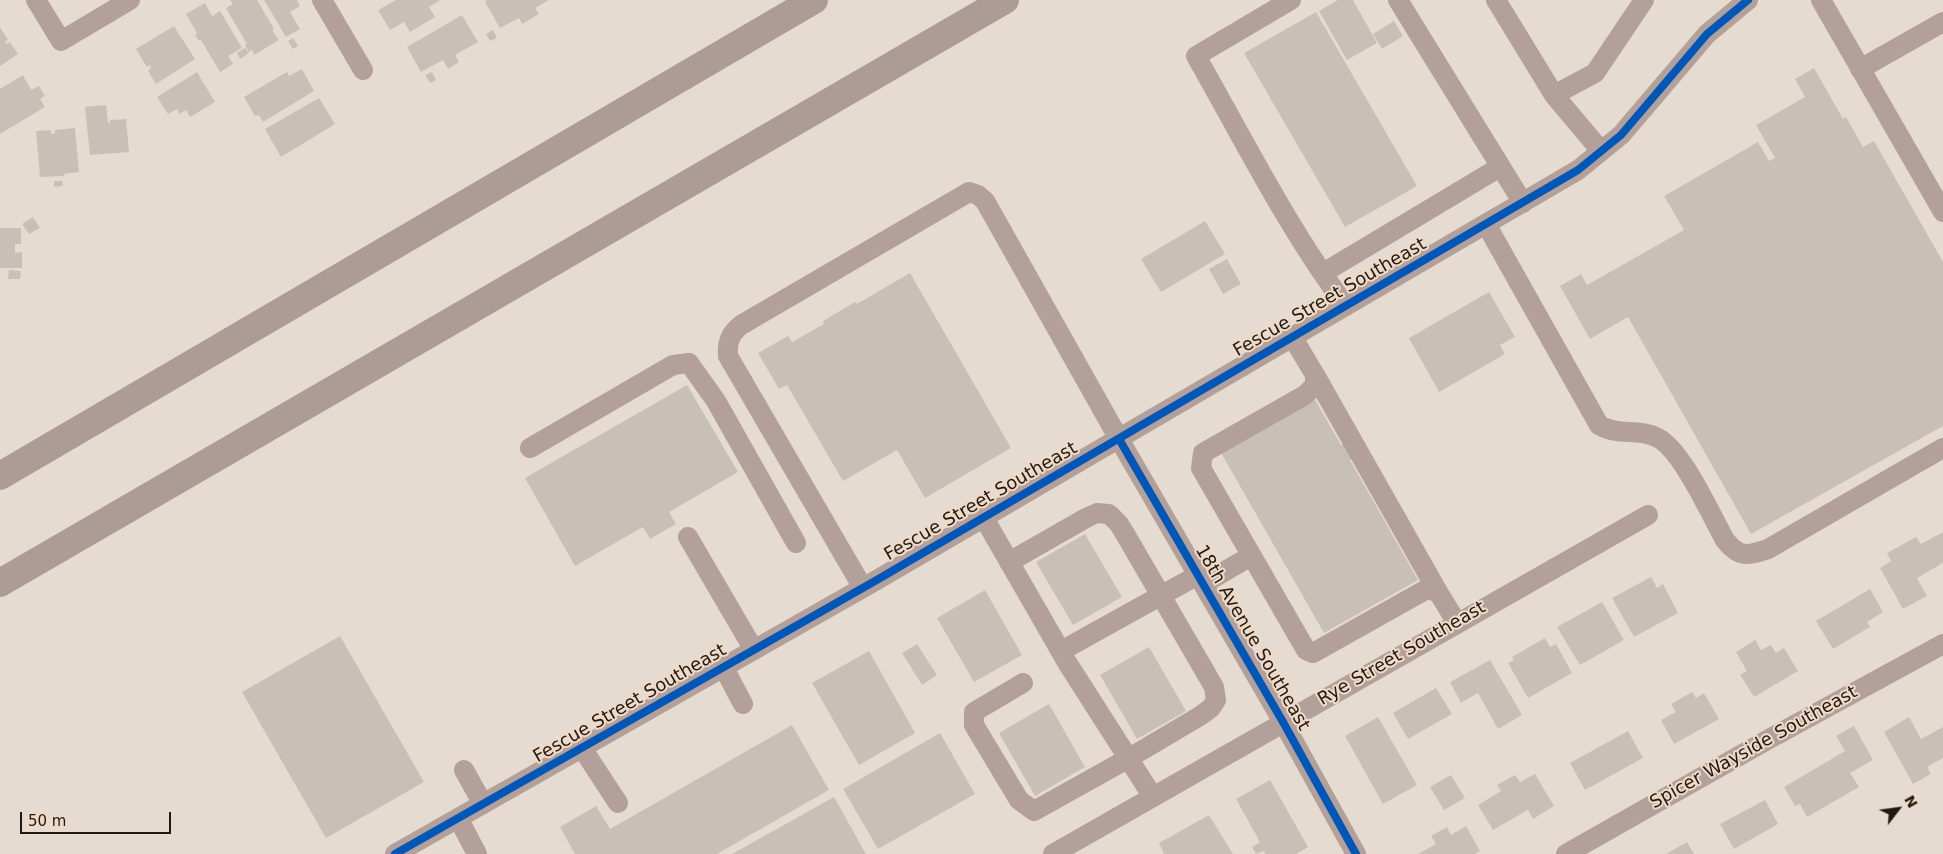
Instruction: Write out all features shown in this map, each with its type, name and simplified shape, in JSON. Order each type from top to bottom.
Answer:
[{"type":"highway","points":[[0,476],[814,0]]},
{"type":"highway","points":[[0,583],[1005,0]]},
{"type":"street","points":[[36,0],[61,42],[130,0]]},
{"type":"street","points":[[322,0],[364,70]]},
{"type":"street","points":[[1291,0],[1196,56],[1276,197],[1323,273],[1346,306]]},
{"type":"street","points":[[1398,0],[1523,203]]},
{"type":"street","points":[[1496,0],[1554,96],[1601,151]]},
{"type":"street","points":[[1554,96],[1595,73],[1644,0]]},
{"type":"street","name":"Fescue Street Southeast","points":[[395,854],[984,518],[1578,170],[1622,135],[1707,34],[1748,0]]},
{"type":"street","points":[[1821,0],[1943,212]]},
{"type":"street","points":[[1860,69],[1943,22]]},
{"type":"street","points":[[1323,273],[1500,167]]},
{"type":"street","name":"18th Avenue Southeast","points":[[862,588],[728,356],[727,346],[730,337],[741,325],[969,192],[978,195],[985,202],[1119,439],[1283,722],[1356,854]]},
{"type":"street","points":[[1486,224],[1600,425],[1609,430],[1643,432],[1660,438],[1690,476],[1725,540],[1734,551],[1744,555],[1755,554],[1768,548],[1943,448]]},
{"type":"street","points":[[1293,338],[1456,623]]},
{"type":"street","points":[[530,448],[673,365],[689,363],[716,401],[796,543]]},
{"type":"street","points":[[1315,375],[1315,385],[1305,395],[1203,453],[1201,468],[1306,650],[1313,653],[1427,589],[1438,592]]},
{"type":"street","points":[[1009,562],[1086,518],[1097,514],[1108,514],[1119,524],[1214,687],[1216,700],[1211,708],[1200,716],[1034,811],[1019,800],[974,725],[974,712],[1023,683]]},
{"type":"street","name":"Rye Street Southeast","points":[[1053,854],[1648,515]]},
{"type":"street","points":[[984,518],[1061,652],[1154,797]]},
{"type":"street","points":[[688,537],[754,650]]},
{"type":"street","points":[[1061,652],[1161,596],[1251,556]]},
{"type":"street","name":"Spicer Wayside Southeast","points":[[1566,854],[1769,739],[1943,644]]},
{"type":"street","points":[[724,668],[743,704]]},
{"type":"street","points":[[582,748],[618,803]]},
{"type":"street","points":[[464,770],[483,804]]},
{"type":"street","points":[[458,818],[477,854]]},
{"type":"building","points":[[230,0],[257,0],[279,40],[254,55],[252,50],[249,52],[245,45],[247,44],[226,8],[233,4]]},
{"type":"building","points":[[264,0],[297,0],[300,6],[290,12],[300,29],[286,37]]},
{"type":"building","points":[[396,0],[439,1],[429,7],[435,17],[410,32],[404,22],[390,30],[378,10]]},
{"type":"building","points":[[487,0],[549,0],[535,8],[539,14],[522,24],[519,18],[500,28],[485,2]]},
{"type":"building","points":[[1338,0],[1353,0],[1377,43],[1347,60],[1319,11]]},
{"type":"building","points":[[205,3],[212,16],[220,11],[242,48],[228,56],[233,64],[220,72],[201,40],[199,41],[195,35],[197,33],[186,14]]},
{"type":"building","points":[[1316,12],[1417,186],[1345,227],[1244,53]]},
{"type":"building","points":[[462,15],[478,42],[455,55],[459,62],[448,69],[443,60],[421,72],[407,47]]},
{"type":"building","points":[[1394,21],[1403,36],[1382,49],[1373,34]]},
{"type":"building","points":[[174,26],[195,59],[156,84],[148,71],[151,68],[150,65],[147,67],[136,49]]},
{"type":"building","points":[[0,27],[8,40],[5,41],[6,44],[10,42],[18,54],[0,66]]},
{"type":"building","points":[[493,30],[497,38],[490,41],[486,34]]},
{"type":"building","points":[[293,38],[298,46],[293,49],[288,41]]},
{"type":"building","points":[[245,48],[249,53],[240,59],[237,53]]},
{"type":"building","points":[[1814,68],[1843,119],[1846,117],[1863,147],[1874,141],[1943,262],[1943,426],[1751,534],[1628,317],[1590,339],[1560,286],[1581,274],[1587,285],[1684,230],[1664,196],[1758,142],[1769,161],[1775,158],[1756,125],[1805,97],[1795,79]]},
{"type":"building","points":[[302,69],[314,91],[263,122],[259,115],[255,116],[244,97],[287,72],[289,76]]},
{"type":"building","points":[[197,72],[215,102],[190,117],[186,110],[180,114],[177,109],[168,114],[157,97]]},
{"type":"building","points":[[432,72],[436,80],[430,83],[425,75]]},
{"type":"building","points":[[23,75],[31,90],[39,86],[45,96],[40,99],[45,107],[0,134],[0,89]]},
{"type":"building","points":[[319,98],[335,124],[281,157],[265,129]]},
{"type":"building","points":[[106,105],[108,123],[110,123],[110,120],[126,119],[129,152],[90,155],[85,107]]},
{"type":"building","points":[[75,128],[79,172],[63,174],[64,176],[40,177],[36,131],[51,130],[51,134],[55,133],[55,130]]},
{"type":"building","points":[[54,181],[62,181],[63,186],[54,187]]},
{"type":"building","points":[[33,217],[40,228],[29,234],[22,224]]},
{"type":"building","points":[[1205,221],[1225,254],[1161,292],[1141,259]]},
{"type":"building","points":[[0,228],[21,228],[21,244],[15,244],[15,253],[22,252],[22,268],[0,268]]},
{"type":"building","points":[[1227,259],[1241,284],[1223,294],[1209,269]]},
{"type":"building","points":[[9,270],[21,271],[20,279],[8,279]]},
{"type":"building","points":[[910,273],[1011,448],[925,498],[897,450],[843,481],[787,385],[779,389],[758,353],[788,336],[792,342],[824,324],[823,321],[855,302],[857,304]]},
{"type":"building","points":[[1489,292],[1515,337],[1500,345],[1505,354],[1439,392],[1409,338]]},
{"type":"building","points":[[687,385],[738,472],[669,512],[676,524],[650,539],[643,527],[575,566],[525,478]]},
{"type":"building","points":[[1314,398],[1341,445],[1347,441],[1356,457],[1350,460],[1418,580],[1324,633],[1220,451]]},
{"type":"building","points":[[1943,532],[1943,563],[1917,578],[1927,596],[1903,609],[1880,568],[1891,561],[1887,553],[1916,537],[1921,544]]},
{"type":"building","points":[[1085,534],[1122,597],[1073,625],[1036,562]]},
{"type":"building","points":[[1651,577],[1657,588],[1663,584],[1678,613],[1634,637],[1612,598]]},
{"type":"building","points":[[1870,589],[1883,612],[1867,622],[1870,627],[1833,649],[1816,621]]},
{"type":"building","points":[[985,590],[1022,655],[974,682],[937,618]]},
{"type":"building","points":[[1602,602],[1624,640],[1580,665],[1557,627]]},
{"type":"building","points":[[340,636],[424,782],[326,838],[242,692]]},
{"type":"building","points":[[1545,638],[1550,647],[1556,644],[1572,673],[1528,698],[1508,663],[1514,660],[1512,657]]},
{"type":"building","points":[[1755,640],[1761,650],[1771,645],[1776,653],[1784,648],[1798,671],[1754,697],[1740,675],[1747,671],[1736,652]]},
{"type":"building","points":[[917,644],[937,675],[922,685],[902,653]]},
{"type":"building","points":[[1149,647],[1186,711],[1137,739],[1100,675]]},
{"type":"building","points":[[869,651],[915,733],[859,765],[812,683]]},
{"type":"building","points":[[1490,660],[1522,715],[1498,729],[1478,693],[1461,703],[1450,682]]},
{"type":"building","points":[[1436,688],[1452,714],[1408,739],[1393,713]]},
{"type":"building","points":[[1692,692],[1696,698],[1704,693],[1719,719],[1674,744],[1661,720],[1676,712],[1671,704]]},
{"type":"building","points":[[1049,704],[1085,767],[1035,796],[999,733]]},
{"type":"building","points":[[1378,717],[1417,785],[1383,804],[1345,736]]},
{"type":"building","points":[[1909,717],[1921,739],[1943,727],[1943,758],[1927,767],[1931,774],[1913,784],[1884,732]]},
{"type":"building","points":[[792,725],[829,790],[717,854],[575,854],[560,827],[596,806],[610,829]]},
{"type":"building","points":[[1854,726],[1873,760],[1850,773],[1859,787],[1807,817],[1800,804],[1795,806],[1784,787],[1845,751],[1836,736]]},
{"type":"building","points":[[1628,731],[1643,758],[1585,790],[1570,763]]},
{"type":"building","points":[[940,733],[975,794],[878,849],[843,789]]},
{"type":"building","points":[[1535,774],[1554,806],[1533,819],[1528,810],[1493,830],[1478,805],[1501,791],[1497,785],[1515,775],[1520,782]]},
{"type":"building","points":[[1451,775],[1465,798],[1444,810],[1430,787]]},
{"type":"building","points":[[1270,780],[1308,847],[1296,854],[1265,854],[1264,851],[1256,854],[1252,847],[1260,842],[1236,799]]},
{"type":"building","points":[[834,797],[866,854],[732,854]]},
{"type":"building","points":[[1765,800],[1778,824],[1734,849],[1720,824]]},
{"type":"building","points":[[1209,815],[1233,854],[1164,854],[1159,843]]},
{"type":"building","points":[[1466,826],[1480,851],[1475,854],[1418,854],[1436,844],[1431,836],[1447,827],[1451,835]]},
{"type":"building","points":[[1687,842],[1694,854],[1666,854]]},
{"type":"cycle path","points":[[395,854],[875,581],[1578,170],[1621,135],[1707,34],[1748,0]]},
{"type":"cycle path","points":[[1119,439],[1283,722],[1356,854]]}]
